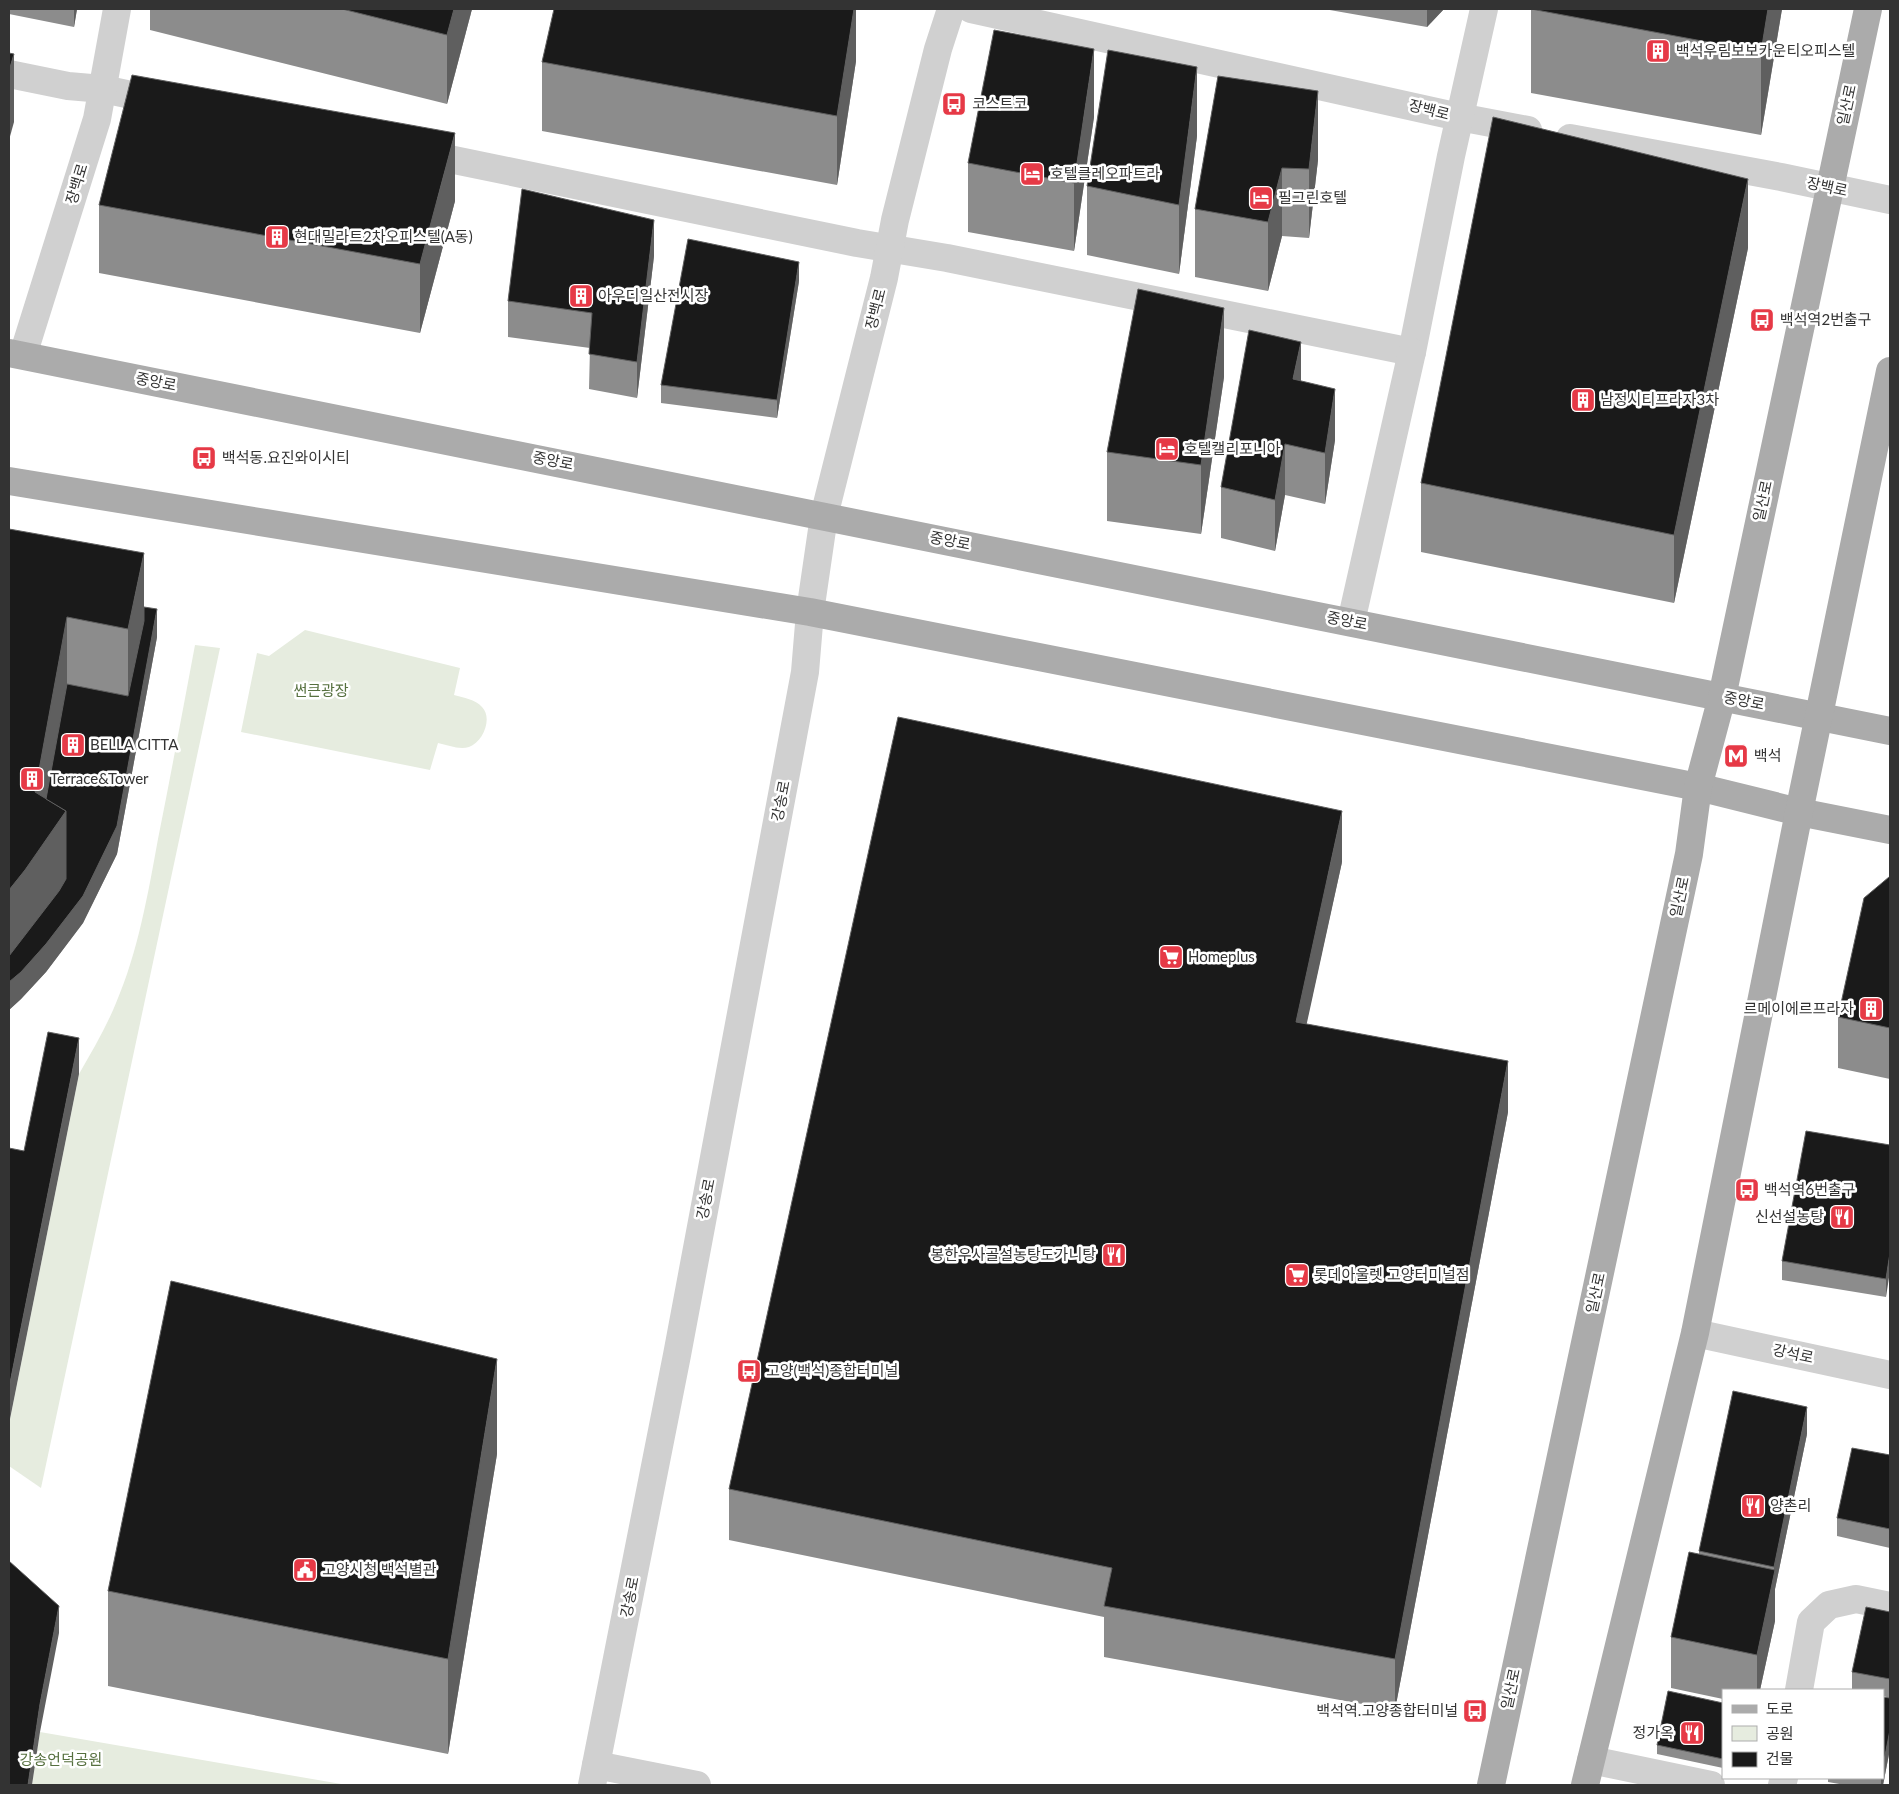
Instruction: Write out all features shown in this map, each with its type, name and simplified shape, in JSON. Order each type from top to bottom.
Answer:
[{"type":"main road","name":"일산로","points":[[1492,1785],[1687,864],[1698,787],[1722,697],[1868,9]]},
{"type":"main road","name":"중앙로","points":[[16,354],[1819,715],[1890,731]]},
{"type":"main road","points":[[1588,1772],[1695,1333],[1799,812],[1890,371]]},
{"type":"main road","points":[[9,481],[810,612],[1698,787],[1799,812],[1890,830]]},
{"type":"street","name":"장백로","points":[[16,354],[94,128],[117,9]]},
{"type":"street","name":"장백로","points":[[810,612],[824,516],[882,287],[889,249],[938,49],[951,9]]},
{"type":"street","name":"장백로","points":[[971,9],[1459,118],[1771,175],[1890,200]]},
{"type":"street","points":[[1351,622],[1412,352],[1459,118],[1484,9]]},
{"type":"street","points":[[9,74],[68,86],[103,89],[189,107]]},
{"type":"street","points":[[393,148],[889,249],[956,260],[1412,352]]},
{"type":"street","name":"강송로","points":[[594,1775],[679,1345],[805,672],[810,612]]},
{"type":"street","name":"강석로","points":[[1695,1333],[1890,1375]]},
{"type":"street","points":[[1799,1689],[1811,1622],[1829,1605],[1856,1599],[1890,1606]]},
{"type":"street","points":[[1588,1772],[1711,1785]]},
{"type":"street","points":[[594,1775],[697,1785]]},
{"type":"green space","name":"썬큰광장","points":[[305,630],[460,668],[454,695],[473,700],[482,707],[487,717],[482,735],[474,744],[465,748],[438,743],[430,770],[241,732],[257,653],[269,656]]},
{"type":"green space","points":[[195,645],[220,648],[41,1488],[9,1466],[9,1424],[79,1074],[99,1039],[124,984],[142,923]]},
{"type":"green space","name":"강송언덕공원","points":[[40,1732],[347,1785],[32,1785]]},
{"type":"building","points":[[342,9],[454,9],[447,35]]},
{"type":"building","points":[[554,9],[854,9],[837,116],[542,62]]},
{"type":"building","points":[[1531,9],[1768,9],[1761,52]]},
{"type":"building","points":[[994,30],[1094,49],[1074,183],[968,163]]},
{"type":"building","points":[[1108,50],[1197,67],[1179,205],[1087,186]]},
{"type":"building","points":[[9,53],[14,54],[9,71]]},
{"type":"building","points":[[132,75],[455,133],[420,264],[99,205]]},
{"type":"building","points":[[1218,76],[1318,91],[1309,169],[1282,168],[1268,222],[1195,209]]},
{"type":"building","name":"남정시티프라자3차","points":[[1493,117],[1748,179],[1674,535],[1421,483]]},
{"type":"building","name":"아우디일산전시장","points":[[522,189],[654,220],[637,362],[589,354],[592,313],[508,301]]},
{"type":"building","points":[[688,239],[799,262],[777,400],[661,385]]},
{"type":"building","points":[[1138,289],[1224,308],[1201,465],[1107,452]]},
{"type":"building","points":[[1249,330],[1301,342],[1293,379],[1335,389],[1325,453],[1285,444],[1275,500],[1221,487]]},
{"type":"building","points":[[9,529],[144,553],[128,629],[67,617],[35,792],[66,811],[9,890]]},
{"type":"building","points":[[144,607],[157,609],[117,826],[83,896],[46,944],[21,972],[9,982],[9,956],[59,891],[66,879],[66,811],[46,799],[67,684],[128,696],[144,621]]},
{"type":"building","points":[[898,717],[1342,811],[1296,1022],[1508,1061],[1395,1659],[1104,1606],[1112,1568],[729,1489]]},
{"type":"building","points":[[1889,877],[1890,1028],[1838,1017],[1864,898]]},
{"type":"building","points":[[48,1032],[79,1038],[9,1388],[9,1148],[24,1151]]},
{"type":"building","name":"신선설농탕","points":[[1806,1131],[1890,1145],[1890,1253],[1886,1279],[1782,1261]]},
{"type":"building","name":"고양시청 백석별관","points":[[171,1281],[497,1359],[448,1659],[108,1591]]},
{"type":"building","name":"양촌리","points":[[1733,1391],[1807,1407],[1774,1567],[1699,1551]]},
{"type":"building","points":[[1852,1448],[1890,1455],[1890,1529],[1837,1518]]},
{"type":"building","points":[[1689,1552],[1775,1570],[1757,1655],[1671,1637]]},
{"type":"building","points":[[9,1561],[59,1606],[40,1704],[28,1785],[9,1785]]},
{"type":"building","points":[[1866,1607],[1890,1612],[1890,1679],[1852,1672]]},
{"type":"building","name":"정가옥","points":[[1668,1691],[1722,1703],[1722,1759],[1657,1745]]},
{"type":"building","points":[[1884,1697],[1890,1698],[1890,1730],[1884,1761]]},
{"type":"place","name":"백석우림보보카운티오피스텔","points":[[1658,51]]},
{"type":"place","name":"코스트코","points":[[954,104]]},
{"type":"place","name":"호텔클레오파트라","points":[[1032,174]]},
{"type":"place","name":"필그린호텔","points":[[1261,198]]},
{"type":"place","name":"현대밀라트2차오피스텔(A동)","points":[[277,237]]},
{"type":"place","name":"아우디일산전시장","points":[[581,296]]},
{"type":"place","name":"백석역2번출구","points":[[1762,320]]},
{"type":"place","name":"남정시티프라자3차","points":[[1583,400]]},
{"type":"place","name":"호텔캘리포니아","points":[[1167,449]]},
{"type":"place","name":"백석동.요진와이시티","points":[[204,458]]},
{"type":"place","name":"BELLA CITTA","points":[[73,745]]},
{"type":"place","name":"백석","points":[[1736,756]]},
{"type":"place","name":"Terrace&Tower","points":[[32,779]]},
{"type":"place","name":"Homeplus","points":[[1171,957]]},
{"type":"place","name":"르메이에르프라자","points":[[1871,1009]]},
{"type":"place","name":"백석역6번출구","points":[[1747,1190]]},
{"type":"place","name":"신선설농탕","points":[[1842,1217]]},
{"type":"place","name":"봉한우사골설농탕도가니탕","points":[[1114,1255]]},
{"type":"place","name":"롯데아울렛 고양터미널점","points":[[1297,1275]]},
{"type":"place","name":"고양(백석)종합터미널","points":[[749,1371]]},
{"type":"place","name":"양촌리","points":[[1753,1506]]},
{"type":"place","name":"고양시청 백석별관","points":[[305,1570]]},
{"type":"place","name":"백석역.고양종합터미널","points":[[1475,1711]]},
{"type":"place","name":"정가옥","points":[[1692,1733]]}]
